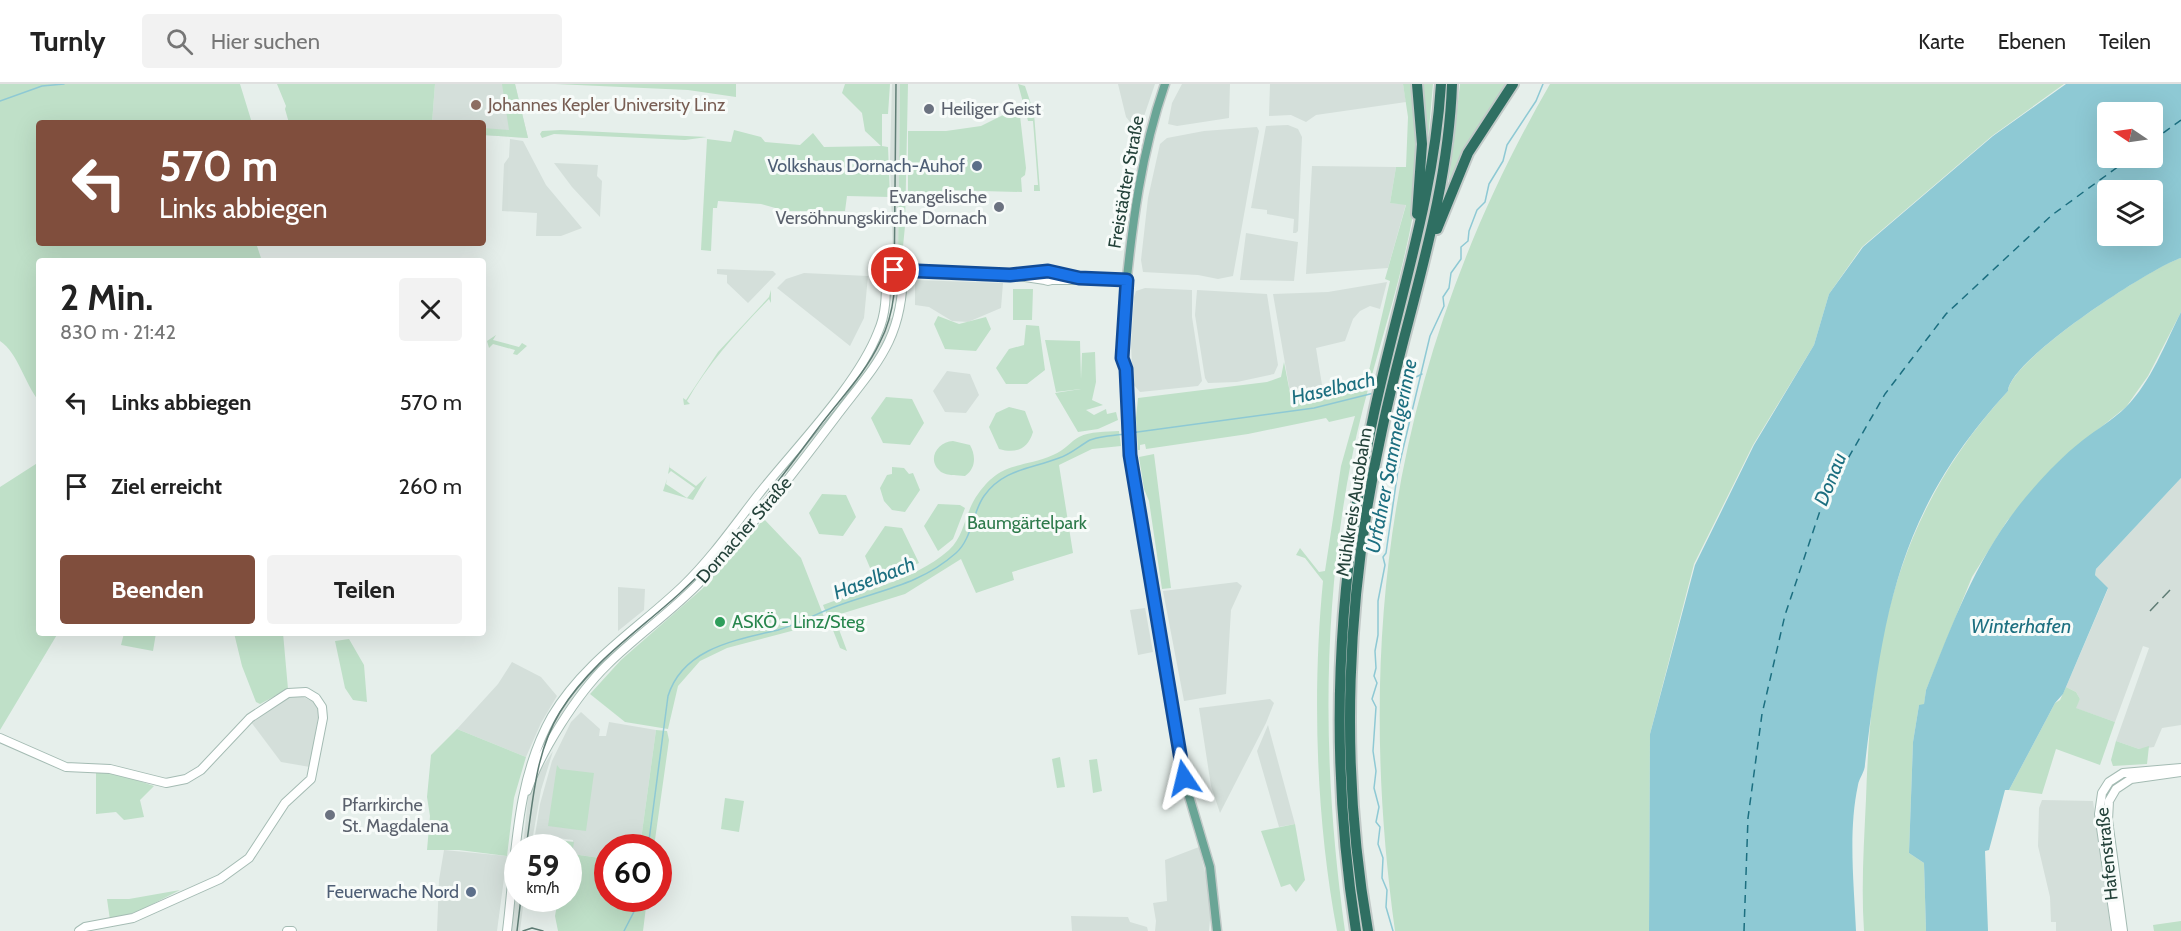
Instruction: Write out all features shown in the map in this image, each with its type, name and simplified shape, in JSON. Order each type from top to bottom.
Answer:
[{"type":"highway","points":[[1414,253],[1422,144],[1417,84]]},
{"type":"highway","name":"Mühlkreis Autobahn","points":[[1368,931],[1354,817],[1351,667],[1362,542],[1387,408],[1389,373],[1433,161],[1441,84]]},
{"type":"highway","name":"Mühlkreis Autobahn","points":[[1356,931],[1341,806],[1340,663],[1351,535],[1374,410],[1389,373],[1424,263],[1442,176],[1452,84]]},
{"type":"highway","points":[[1424,263],[1468,153],[1513,84]]},
{"type":"main road","name":"Freistädter Straße","points":[[1165,84],[1146,147],[1135,210],[1127,280],[1122,358],[1122,406],[1183,776],[1210,867],[1217,931]]},
{"type":"street","name":"Dornacher Straße","points":[[507,931],[521,812],[529,785],[536,762],[547,726],[573,685],[604,653],[672,596],[702,565],[859,367],[870,350],[882,322],[886,269],[903,270],[902,302],[898,322],[886,348],[869,374],[786,482],[714,568],[594,678],[536,762]]},
{"type":"street","points":[[903,270],[1127,280]]},
{"type":"street","points":[[0,738],[66,767],[110,769],[155,782],[171,783],[186,779],[201,770],[258,711],[288,693],[302,691],[316,698],[323,712],[313,774],[305,786],[279,811],[256,849],[232,872],[133,918],[85,927],[79,931]]},
{"type":"street","name":"Hafenstraße","points":[[2116,931],[2099,814],[2102,793],[2109,782],[2123,773],[2181,770]]},
{"type":"street","name":"Hafenstraße","points":[[2123,931],[2108,820],[2109,801],[2116,789],[2131,778],[2181,770]]},
{"type":"street","points":[[287,931],[292,931]]},
{"type":"shaded area","name":"Johannes Kepler University Linz","points":[[435,84],[515,84],[528,138],[486,135],[486,120],[432,120]]},
{"type":"shaded area","points":[[892,84],[900,84],[898,260],[893,260],[890,161]]},
{"type":"shaded area","points":[[1118,84],[1155,84],[1141,125],[1130,122],[1126,117]]},
{"type":"shaded area","points":[[1182,84],[1230,84],[1229,118],[1177,126],[1168,124],[1172,103]]},
{"type":"shaded area","points":[[1270,84],[1403,84],[1406,102],[1316,115],[1306,122],[1291,115],[1269,116]]},
{"type":"shaded area","points":[[1288,125],[1298,129],[1302,137],[1298,231],[1296,233],[1293,233],[1294,219],[1267,214],[1267,210],[1251,208],[1266,126]]},
{"type":"shaded area","points":[[1257,127],[1259,131],[1233,276],[1218,279],[1198,275],[1143,272],[1141,260],[1148,198],[1160,144],[1167,138],[1204,131]]},
{"type":"shaded area","points":[[510,139],[523,141],[546,185],[582,228],[561,236],[536,236],[537,213],[502,211],[504,164],[509,157]]},
{"type":"shaded area","points":[[554,163],[598,165],[597,176],[602,181],[600,217],[572,187]]},
{"type":"shaded area","points":[[1312,166],[1396,167],[1390,203],[1406,204],[1388,268],[1306,274]]},
{"type":"shaded area","points":[[1246,233],[1298,242],[1294,281],[1240,280]]},
{"type":"shaded area","points":[[717,269],[773,271],[776,274],[748,303],[727,283],[727,275],[717,274]]},
{"type":"shaded area","points":[[804,273],[868,276],[864,318],[850,346],[777,288],[786,279]]},
{"type":"shaded area","points":[[915,280],[1003,283],[1001,308],[968,322],[952,321],[929,307],[915,305]]},
{"type":"shaded area","points":[[1387,282],[1380,309],[1370,306],[1360,311],[1353,319],[1345,341],[1316,348],[1323,391],[1291,398],[1273,294],[1328,292]]},
{"type":"shaded area","points":[[1145,288],[1192,290],[1192,317],[1202,381],[1198,386],[1140,392],[1133,384],[1131,345],[1134,297],[1136,291]]},
{"type":"shaded area","points":[[1197,290],[1267,294],[1278,365],[1274,374],[1237,382],[1208,383],[1205,378],[1195,315]]},
{"type":"shaded area","points":[[886,317],[895,319],[881,350],[789,473],[783,468],[868,358]]},
{"type":"shaded area","points":[[947,371],[970,374],[979,395],[966,413],[945,412],[933,391]]},
{"type":"shaded area","points":[[2181,478],[2181,725],[2162,728],[2154,747],[2139,749],[2116,741],[2149,648],[2143,646],[2115,722],[2075,708],[2080,699],[2076,692],[2066,687],[2108,589],[2095,575],[2096,569]]},
{"type":"shaded area","points":[[724,542],[729,547],[704,574],[604,665],[539,758],[537,754],[548,728],[571,691]]},
{"type":"shaded area","points":[[1237,582],[1242,586],[1231,610],[1226,694],[1184,701],[1163,591]]},
{"type":"shaded area","points":[[618,587],[645,589],[644,610],[618,631]]},
{"type":"shaded area","points":[[1145,608],[1153,652],[1138,655],[1130,610]]},
{"type":"shaded area","points":[[512,662],[541,677],[557,696],[541,723],[526,757],[457,729],[498,684]]},
{"type":"shaded area","points":[[299,695],[314,702],[319,711],[310,767],[281,762],[251,722],[286,698]]},
{"type":"shaded area","points":[[1270,699],[1274,703],[1266,723],[1220,813],[1211,786],[1199,708]]},
{"type":"shaded area","points":[[581,712],[600,729],[599,736],[606,736],[609,722],[656,730],[642,834],[594,834],[594,857],[582,855],[582,834],[535,834],[540,804],[552,761],[571,722]]},
{"type":"shaded area","points":[[1268,725],[1295,824],[1279,827],[1257,751]]},
{"type":"shaded area","points":[[553,751],[541,790],[533,834],[524,834],[528,797],[535,779]]},
{"type":"shaded area","points":[[2042,800],[2093,801],[2111,931],[2056,931],[2056,922],[2051,922],[2050,897],[2038,846],[2039,808]]},
{"type":"shaded area","points":[[1199,847],[1210,894],[1209,931],[1155,931],[1153,903],[1167,901],[1165,860]]},
{"type":"shaded area","name":"Feuerwache Nord","points":[[444,850],[504,856],[504,878],[497,931],[437,931],[439,880]]},
{"type":"shaded area","points":[[513,912],[522,912],[520,931],[511,931]]},
{"type":"shaded area","points":[[1071,916],[1128,917],[1130,922],[1147,927],[1148,931],[1072,931]]},
{"type":"green space","points":[[0,84],[240,84],[251,120],[36,120],[36,246],[257,246],[261,258],[36,258],[36,396],[12,353],[0,341]]},
{"type":"green space","points":[[277,84],[435,84],[432,120],[288,120],[286,106]]},
{"type":"green space","points":[[502,84],[515,84],[528,138],[486,135],[486,128],[509,130]]},
{"type":"green space","points":[[555,84],[736,84],[736,97],[688,90]]},
{"type":"green space","points":[[845,84],[890,84],[888,114],[882,114],[882,146],[888,147],[890,197],[847,196],[845,211],[786,211],[761,204],[718,201],[717,208],[713,208],[711,251],[701,250],[707,139],[731,142],[734,130],[761,137],[765,142],[800,145],[813,133],[824,147],[881,146],[865,131],[862,113],[842,93]]},
{"type":"green space","points":[[900,84],[908,84],[905,226],[902,257],[898,260]]},
{"type":"green space","points":[[1018,84],[1025,86],[1034,113],[1040,191],[1034,191],[1034,185],[1038,185],[1033,121],[1028,121]]},
{"type":"green space","points":[[1403,84],[1414,84],[1418,150],[1416,199],[1407,246],[1365,400],[1351,462],[1334,579],[1328,696],[1329,755],[1332,814],[1345,931],[1337,931],[1324,846],[1318,757],[1318,667],[1323,581],[1305,558],[1296,555],[1300,548],[1319,572],[1325,571],[1341,466],[1355,416],[1329,422],[1326,418],[1248,434],[1146,449],[1145,444],[1140,445],[1140,450],[1138,450],[1136,418],[1138,398],[1267,382],[1281,377],[1284,362],[1291,398],[1367,379],[1390,281],[1385,279],[1406,205],[1390,203],[1396,167],[1406,167],[1408,117]]},
{"type":"green space","points":[[1420,84],[1433,84],[1426,163]]},
{"type":"green space","points":[[1460,84],[1510,84],[1452,181],[1449,180]]},
{"type":"green space","points":[[1550,84],[2064,84],[1992,136],[1862,247],[1829,294],[1814,345],[1753,445],[1694,564],[1650,734],[1649,931],[1395,931],[1383,818],[1380,707],[1385,599],[1399,494],[1422,390],[1454,287],[1497,185]]},
{"type":"green space","points":[[1019,107],[1026,168],[1025,175],[1021,178],[1022,192],[944,190],[941,195],[908,195],[908,131],[946,131],[981,126]]},
{"type":"green space","points":[[542,131],[707,137],[685,140],[554,134],[542,138],[540,134]]},
{"type":"green space","points":[[2181,258],[2181,312],[2148,376],[2126,407],[2064,457],[2007,521],[1972,577],[1926,690],[1924,705],[1919,705],[1913,742],[1909,853],[1924,863],[1926,931],[1864,931],[1864,848],[1869,741],[1875,685],[1884,632],[1897,581],[1916,531],[1940,483],[1970,437],[2031,359],[2055,338],[2113,296],[2164,265]]},
{"type":"green space","points":[[1013,289],[1033,289],[1032,320],[1013,320]]},
{"type":"green space","points":[[771,290],[771,303],[769,299],[725,347],[687,401],[690,404],[684,405],[683,398],[686,400],[718,352],[769,297]]},
{"type":"green space","points":[[938,316],[959,324],[986,317],[991,329],[976,351],[945,349],[934,324]]},
{"type":"green space","points":[[1026,325],[1039,326],[1045,370],[1027,384],[1006,384],[996,368],[1009,349],[1024,345]]},
{"type":"green space","points":[[496,335],[493,340],[519,347],[522,343],[527,346],[517,355],[513,354],[515,350],[493,344],[489,348],[487,341]]},
{"type":"green space","points":[[1045,340],[1080,341],[1081,379],[1082,353],[1095,352],[1096,382],[1092,400],[1103,405],[1086,410],[1094,415],[1106,409],[1107,414],[1116,412],[1118,420],[1098,429],[1078,432],[1055,393],[1081,389],[1056,392]]},
{"type":"green space","points":[[886,397],[912,399],[924,423],[910,445],[883,443],[871,418]]},
{"type":"green space","points":[[1009,407],[1025,411],[1033,432],[1025,446],[1011,451],[999,449],[989,427],[996,413]]},
{"type":"green space","name":"Baumgärtelpark","points":[[1119,431],[1121,446],[1092,449],[1059,465],[1073,553],[1012,572],[1014,580],[976,593],[961,559],[905,594],[834,616],[847,651],[840,648],[823,605],[904,577],[935,561],[949,550],[958,538],[978,494],[987,483],[1004,470],[1053,455],[1083,435]]},
{"type":"green space","points":[[953,441],[970,445],[972,449],[973,466],[965,476],[941,472],[934,462],[938,448]]},
{"type":"green space","points":[[1154,454],[1171,588],[1162,589],[1149,501],[1144,489],[1139,457]]},
{"type":"green space","points":[[36,464],[36,636],[56,636],[0,730],[0,487]]},
{"type":"green space","points":[[669,467],[696,486],[707,476],[693,500],[663,491],[667,479],[666,484],[687,498],[695,488],[671,471],[668,474]]},
{"type":"green space","points":[[892,467],[904,468],[909,474],[913,473],[920,490],[905,512],[892,510],[884,501],[880,488],[887,475],[892,474]]},
{"type":"green space","points":[[822,494],[846,495],[856,517],[843,536],[819,534],[809,513]]},
{"type":"green space","points":[[938,504],[960,505],[965,508],[953,539],[938,551],[924,526]]},
{"type":"green space","name":"ASKÖ - Linz/Steg","points":[[764,519],[801,558],[824,617],[799,629],[727,648],[700,661],[678,686],[668,729],[625,722],[590,694],[621,660],[702,589]]},
{"type":"green space","points":[[885,526],[902,528],[919,563],[876,582],[865,556]]},
{"type":"green space","points":[[123,636],[156,636],[153,651],[121,645]]},
{"type":"green space","points":[[235,636],[283,636],[288,689],[260,704],[256,702],[242,666]]},
{"type":"green space","points":[[349,639],[364,665],[367,702],[353,700],[345,688],[335,641]]},
{"type":"green space","points":[[2066,687],[2076,692],[2080,699],[2076,708],[2115,722],[2100,765],[2056,749],[2042,794],[2009,790],[2055,703],[2060,700]]},
{"type":"green space","points":[[457,729],[526,757],[514,798],[510,834],[504,834],[504,856],[459,850],[427,850],[430,816],[427,797],[431,755]]},
{"type":"green space","points":[[656,730],[667,731],[669,740],[656,834],[642,834]]},
{"type":"green space","points":[[2116,741],[2139,749],[2149,746],[2147,764],[2113,766],[2111,760]]},
{"type":"green space","points":[[1060,757],[1065,787],[1057,788],[1052,759]]},
{"type":"green space","points":[[1097,759],[1102,791],[1093,793],[1089,760]]},
{"type":"green space","points":[[557,765],[560,769],[594,773],[586,831],[548,826]]},
{"type":"green space","points":[[96,771],[113,772],[154,786],[140,800],[144,817],[124,820],[116,812],[96,814]]},
{"type":"green space","points":[[725,798],[744,801],[739,832],[721,829]]},
{"type":"green space","points":[[1295,824],[1305,880],[1296,892],[1290,884],[1281,887],[1261,831]]},
{"type":"green space","points":[[582,855],[594,857],[594,912],[645,912],[643,931],[558,931],[556,912],[582,912]]},
{"type":"green space","points":[[180,890],[139,911],[110,920],[107,899],[129,899]]},
{"type":"green space","points":[[2181,921],[2181,931],[2154,931],[2153,925]]},
{"type":"water","name":"Donau","points":[[2066,84],[2181,84],[2181,258],[2141,279],[2083,317],[2055,338],[2014,377],[2008,391],[1971,435],[1942,478],[1919,521],[1902,564],[1880,657],[1865,767],[1855,803],[1853,858],[1856,931],[1649,931],[1650,734],[1695,565],[1754,445],[1814,345],[1829,294],[1863,247],[1993,136]]},
{"type":"water","name":"Winterhafen","points":[[2181,312],[2181,478],[2096,569],[2095,575],[2108,588],[2063,694],[2055,703],[2009,790],[2005,790],[1989,850],[1985,851],[1988,931],[1926,931],[1924,863],[1909,853],[1913,742],[1919,705],[1924,704],[1926,690],[1968,590],[2008,520],[2031,490],[2059,461],[2121,412],[2135,397],[2157,362]]},
{"type":"waterway","points":[[0,101],[42,86],[64,84]]},
{"type":"waterway","name":"Urfahrer Sammelgerinne","points":[[1393,931],[1386,907],[1387,890],[1382,878],[1383,858],[1378,844],[1380,827],[1376,822],[1379,807],[1374,788],[1376,771],[1373,751],[1376,707],[1372,699],[1377,683],[1374,676],[1378,635],[1378,601],[1398,470],[1430,336],[1444,306],[1443,297],[1449,288],[1451,273],[1461,259],[1461,247],[1468,241],[1469,231],[1477,210],[1485,202],[1489,184],[1503,161],[1507,145],[1536,101],[1543,84]]},
{"type":"waterway","name":"Haselbach","points":[[1396,387],[1422,374]]},
{"type":"waterway","name":"Haselbach","points":[[1130,433],[1314,408],[1374,393]]},
{"type":"waterway","name":"Haselbach","points":[[650,834],[668,696],[675,680],[686,667],[713,649],[786,628],[853,600],[899,586],[928,573],[961,547],[984,496],[1000,480],[1018,471],[1063,456],[1090,440],[1126,434]]},
{"type":"waterway","name":"Haselbach","points":[[624,931],[634,912]]},
{"type":"ferry route","points":[[2163,133],[2181,120]]},
{"type":"ferry route","points":[[1744,931],[1748,818],[1762,714],[1785,615],[1823,502],[1885,394],[1946,314],[2052,215],[2116,168]]},
{"type":"tram line","points":[[528,834],[536,778],[545,744],[560,712],[572,694],[600,663],[679,594],[718,555],[772,490],[861,374],[883,336],[894,294],[896,84]]},
{"type":"tram line","points":[[517,931],[519,912]]},
{"type":"tram line","points":[[523,931],[532,928],[543,931]]},
{"type":"railway","points":[[2150,611],[2170,590]]},
{"type":"place","name":"Johannes Kepler University Linz","points":[[476,105]]},
{"type":"place","name":"Heiliger Geist","points":[[929,109]]},
{"type":"place","name":"Volkshaus Dornach-Auhof","points":[[977,166]]},
{"type":"place","name":"Evangelische Versöhnungskirche Dornach","points":[[999,207]]},
{"type":"place","name":"ASKÖ - Linz/Steg","points":[[720,622]]},
{"type":"place","name":"Pfarrkirche St. Magdalena","points":[[330,815]]},
{"type":"place","name":"Feuerwache Nord","points":[[471,892]]},
{"type":"route","points":[[894,270],[1010,275],[1048,271],[1079,278],[1127,280],[1122,358],[1126,369],[1128,438],[1184,778]]}]
